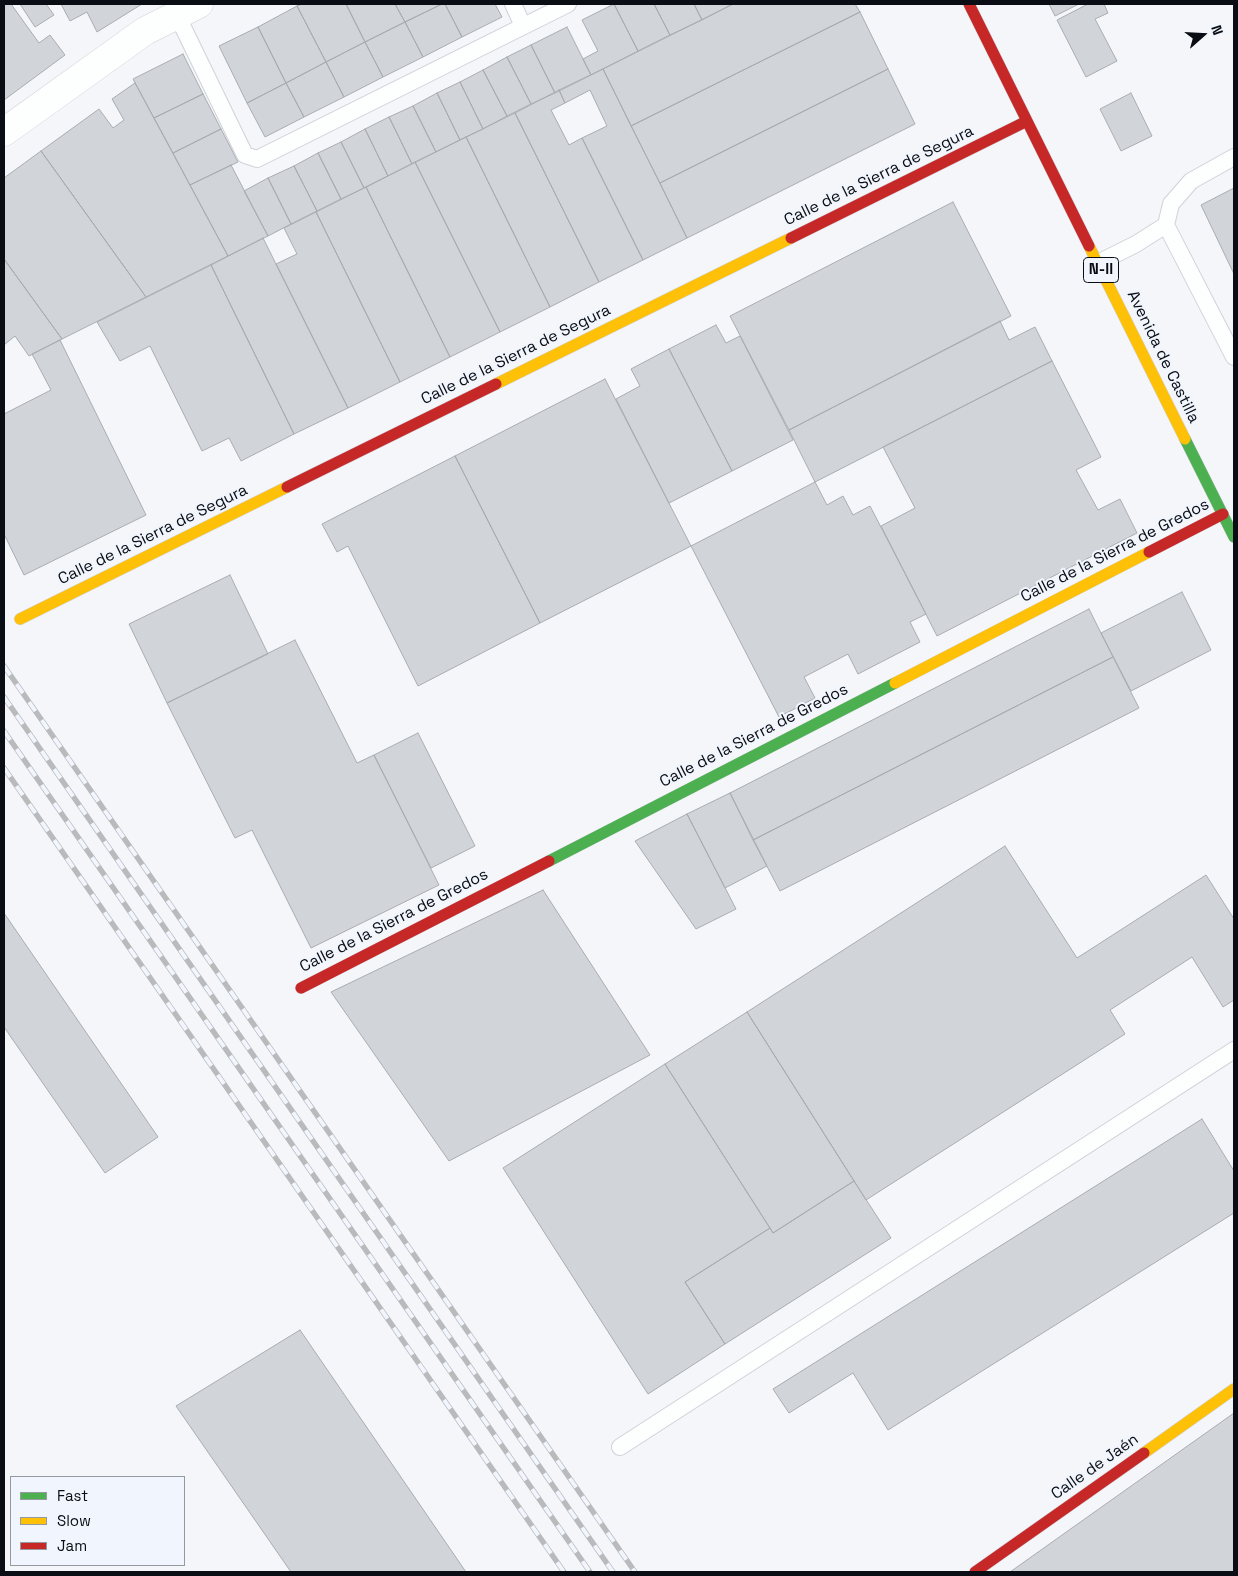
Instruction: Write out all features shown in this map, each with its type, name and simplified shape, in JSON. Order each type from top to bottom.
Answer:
[{"type":"street","name":"Avenida de Castilla","points":[[969,4],[1234,537]]},
{"type":"street","points":[[4,132],[144,31],[188,9]]},
{"type":"street","name":"Calle de la Sierra de Segura","points":[[20,620],[1027,121]]},
{"type":"street","name":"Calle de la Sierra de Gredos","points":[[301,988],[1223,514]]},
{"type":"street","name":"Calle de Jaén","points":[[975,1572],[1234,1389]]},
{"type":"lane","points":[[513,4],[524,26]]},
{"type":"lane","points":[[188,9],[245,155],[257,159],[568,4]]},
{"type":"lane","points":[[1234,157],[1191,181],[1171,204],[1166,225],[1234,357]]},
{"type":"lane","points":[[1098,263],[1136,244],[1166,225]]},
{"type":"lane","points":[[620,1447],[1234,1050]]},
{"type":"building","points":[[4,4],[11,4],[39,43],[50,35],[65,55],[4,100]]},
{"type":"building","points":[[20,4],[46,4],[54,15],[35,27]]},
{"type":"building","points":[[61,4],[142,4],[97,32],[87,12],[70,21]]},
{"type":"building","points":[[302,4],[346,4],[365,42],[326,62],[297,6]]},
{"type":"building","points":[[346,4],[395,4],[405,22],[365,42]]},
{"type":"building","points":[[395,4],[442,4],[405,22]]},
{"type":"building","points":[[445,4],[462,37],[423,57],[405,22]]},
{"type":"building","points":[[445,4],[495,4],[502,17],[462,37]]},
{"type":"building","points":[[614,4],[654,4],[670,35],[638,51]]},
{"type":"building","points":[[614,4],[638,51],[591,75],[583,59],[598,51],[582,20]]},
{"type":"building","points":[[654,4],[694,4],[702,20],[670,35]]},
{"type":"building","points":[[694,4],[733,4],[702,20]]},
{"type":"building","points":[[733,4],[855,4],[860,12],[631,126],[603,69]]},
{"type":"building","points":[[1049,4],[1079,4],[1055,16]]},
{"type":"building","points":[[1088,4],[1104,4],[1108,13],[1095,19],[1117,61],[1086,77],[1057,20]]},
{"type":"building","points":[[297,6],[326,62],[286,83],[258,27]]},
{"type":"building","points":[[860,12],[888,69],[660,183],[631,126]]},
{"type":"building","points":[[405,22],[423,57],[383,77],[365,42]]},
{"type":"building","points":[[258,27],[286,83],[247,103],[219,46]]},
{"type":"building","points":[[567,27],[591,75],[555,93],[531,45]]},
{"type":"building","points":[[365,42],[383,77],[344,97],[326,62]]},
{"type":"building","points":[[531,45],[555,93],[531,104],[507,57]]},
{"type":"building","points":[[183,54],[203,94],[154,118],[133,79]]},
{"type":"building","points":[[507,57],[531,104],[507,116],[483,70]]},
{"type":"building","points":[[326,62],[344,97],[304,117],[286,83]]},
{"type":"building","points":[[603,69],[687,238],[643,260],[582,138],[607,126],[590,90],[565,103],[559,90]]},
{"type":"building","points":[[888,69],[915,124],[687,238],[660,183]]},
{"type":"building","points":[[483,70],[507,116],[483,129],[460,82]]},
{"type":"building","points":[[460,82],[483,129],[460,140],[437,93]]},
{"type":"building","points":[[135,83],[228,256],[146,297],[41,151],[99,109],[113,128],[124,120],[112,99]]},
{"type":"building","points":[[286,83],[304,117],[265,137],[247,103]]},
{"type":"building","points":[[559,90],[565,103],[551,110],[569,145],[582,138],[643,260],[599,282],[515,113]]},
{"type":"building","points":[[437,93],[460,140],[436,152],[413,106]]},
{"type":"building","points":[[1131,93],[1152,136],[1121,151],[1100,109]]},
{"type":"building","points":[[203,94],[221,129],[173,153],[154,118]]},
{"type":"building","points":[[413,106],[436,152],[412,164],[389,117]]},
{"type":"building","points":[[515,113],[599,282],[550,307],[466,137]]},
{"type":"building","points":[[389,117],[412,164],[388,176],[365,129]]},
{"type":"building","points":[[221,129],[238,162],[190,185],[173,153]]},
{"type":"building","points":[[365,129],[388,176],[364,188],[341,142]]},
{"type":"building","points":[[466,137],[550,307],[500,332],[415,162]]},
{"type":"building","points":[[341,142],[364,188],[341,199],[318,153]]},
{"type":"building","points":[[41,151],[146,297],[62,339],[4,259],[4,178]]},
{"type":"building","points":[[318,153],[341,199],[317,211],[294,166]]},
{"type":"building","points":[[415,162],[500,332],[450,357],[366,187]]},
{"type":"building","points":[[231,165],[268,236],[228,256],[190,185]]},
{"type":"building","points":[[294,166],[317,211],[291,224],[268,178]]},
{"type":"building","points":[[268,178],[291,224],[268,236],[244,191]]},
{"type":"building","points":[[366,187],[450,357],[400,382],[316,212]]},
{"type":"building","points":[[1234,188],[1234,274],[1201,205]]},
{"type":"building","points":[[953,202],[1011,316],[789,430],[730,316]]},
{"type":"building","points":[[316,212],[400,382],[348,408],[276,264],[297,254],[284,228]]},
{"type":"building","points":[[263,238],[348,408],[294,434],[211,265]]},
{"type":"building","points":[[4,259],[62,339],[29,356],[15,336],[4,345]]},
{"type":"building","points":[[211,265],[294,434],[241,461],[229,438],[202,451],[150,346],[120,361],[97,322]]},
{"type":"building","points":[[1000,321],[1009,340],[1035,327],[1052,361],[815,482],[789,430]]},
{"type":"building","points":[[716,325],[726,343],[740,336],[793,440],[732,471],[669,349]]},
{"type":"building","points":[[60,340],[146,515],[24,575],[4,534],[4,414],[51,390],[32,354]]},
{"type":"building","points":[[669,349],[732,471],[669,503],[616,399],[640,386],[631,369]]},
{"type":"building","points":[[1052,361],[1101,457],[1076,470],[1098,510],[1120,499],[1137,533],[937,636],[881,526],[915,508],[883,447]]},
{"type":"building","points":[[605,379],[691,546],[540,623],[455,456]]},
{"type":"building","points":[[455,456],[540,623],[418,686],[348,546],[337,552],[322,524]]},
{"type":"building","points":[[815,482],[827,505],[843,496],[853,515],[870,506],[926,614],[910,622],[920,642],[858,674],[848,654],[804,677],[815,698],[779,717],[691,546]]},
{"type":"building","points":[[230,575],[268,654],[167,703],[129,624]]},
{"type":"building","points":[[1182,592],[1211,650],[1131,691],[1101,633]]},
{"type":"building","points":[[1089,609],[1113,657],[753,840],[730,793]]},
{"type":"building","points":[[295,640],[357,763],[374,755],[439,885],[311,948],[252,830],[235,838],[167,703]]},
{"type":"building","points":[[1113,657],[1139,708],[780,891],[753,840]]},
{"type":"building","points":[[418,733],[475,846],[431,868],[374,755]]},
{"type":"building","points":[[730,793],[767,866],[725,888],[687,814]]},
{"type":"building","points":[[687,814],[736,909],[696,929],[635,841]]},
{"type":"building","points":[[1005,846],[1077,958],[1206,875],[1234,919],[1234,1000],[1223,1007],[1192,957],[1110,1010],[1125,1034],[866,1200],[747,1012]]},
{"type":"building","points":[[543,890],[650,1055],[449,1161],[331,992]]},
{"type":"building","points":[[4,913],[158,1137],[105,1173],[4,1027]]},
{"type":"building","points":[[747,1012],[854,1181],[773,1233],[665,1064]]},
{"type":"building","points":[[665,1064],[770,1228],[685,1282],[725,1344],[648,1394],[503,1168]]},
{"type":"building","points":[[1202,1119],[1234,1171],[1234,1213],[888,1430],[853,1373],[789,1413],[773,1389]]},
{"type":"building","points":[[854,1181],[891,1238],[725,1344],[685,1282],[770,1228],[773,1233]]},
{"type":"building","points":[[300,1330],[466,1572],[291,1572],[176,1406]]},
{"type":"building","points":[[1234,1413],[1234,1572],[1010,1572]]},
{"type":"railway","points":[[4,666],[635,1572]]},
{"type":"railway","points":[[4,697],[613,1572]]},
{"type":"railway","points":[[4,731],[590,1572]]},
{"type":"railway","points":[[4,768],[564,1572]]},
{"type":"traffic: fast","points":[[1185,439],[1234,537]]},
{"type":"traffic: fast","points":[[549,861],[895,683]]},
{"type":"traffic: slow","points":[[496,384],[791,238]]},
{"type":"traffic: slow","points":[[1089,246],[1185,439]]},
{"type":"traffic: slow","points":[[20,619],[287,487]]},
{"type":"traffic: slow","points":[[895,683],[1149,552]]},
{"type":"traffic: slow","points":[[1144,1453],[1234,1389]]},
{"type":"traffic: jam","points":[[969,4],[1089,246]]},
{"type":"traffic: jam","points":[[791,238],[1027,121]]},
{"type":"traffic: jam","points":[[287,487],[496,384]]},
{"type":"traffic: jam","points":[[1149,552],[1223,514]]},
{"type":"traffic: jam","points":[[301,988],[549,861]]},
{"type":"traffic: jam","points":[[975,1572],[1144,1453]]}]
